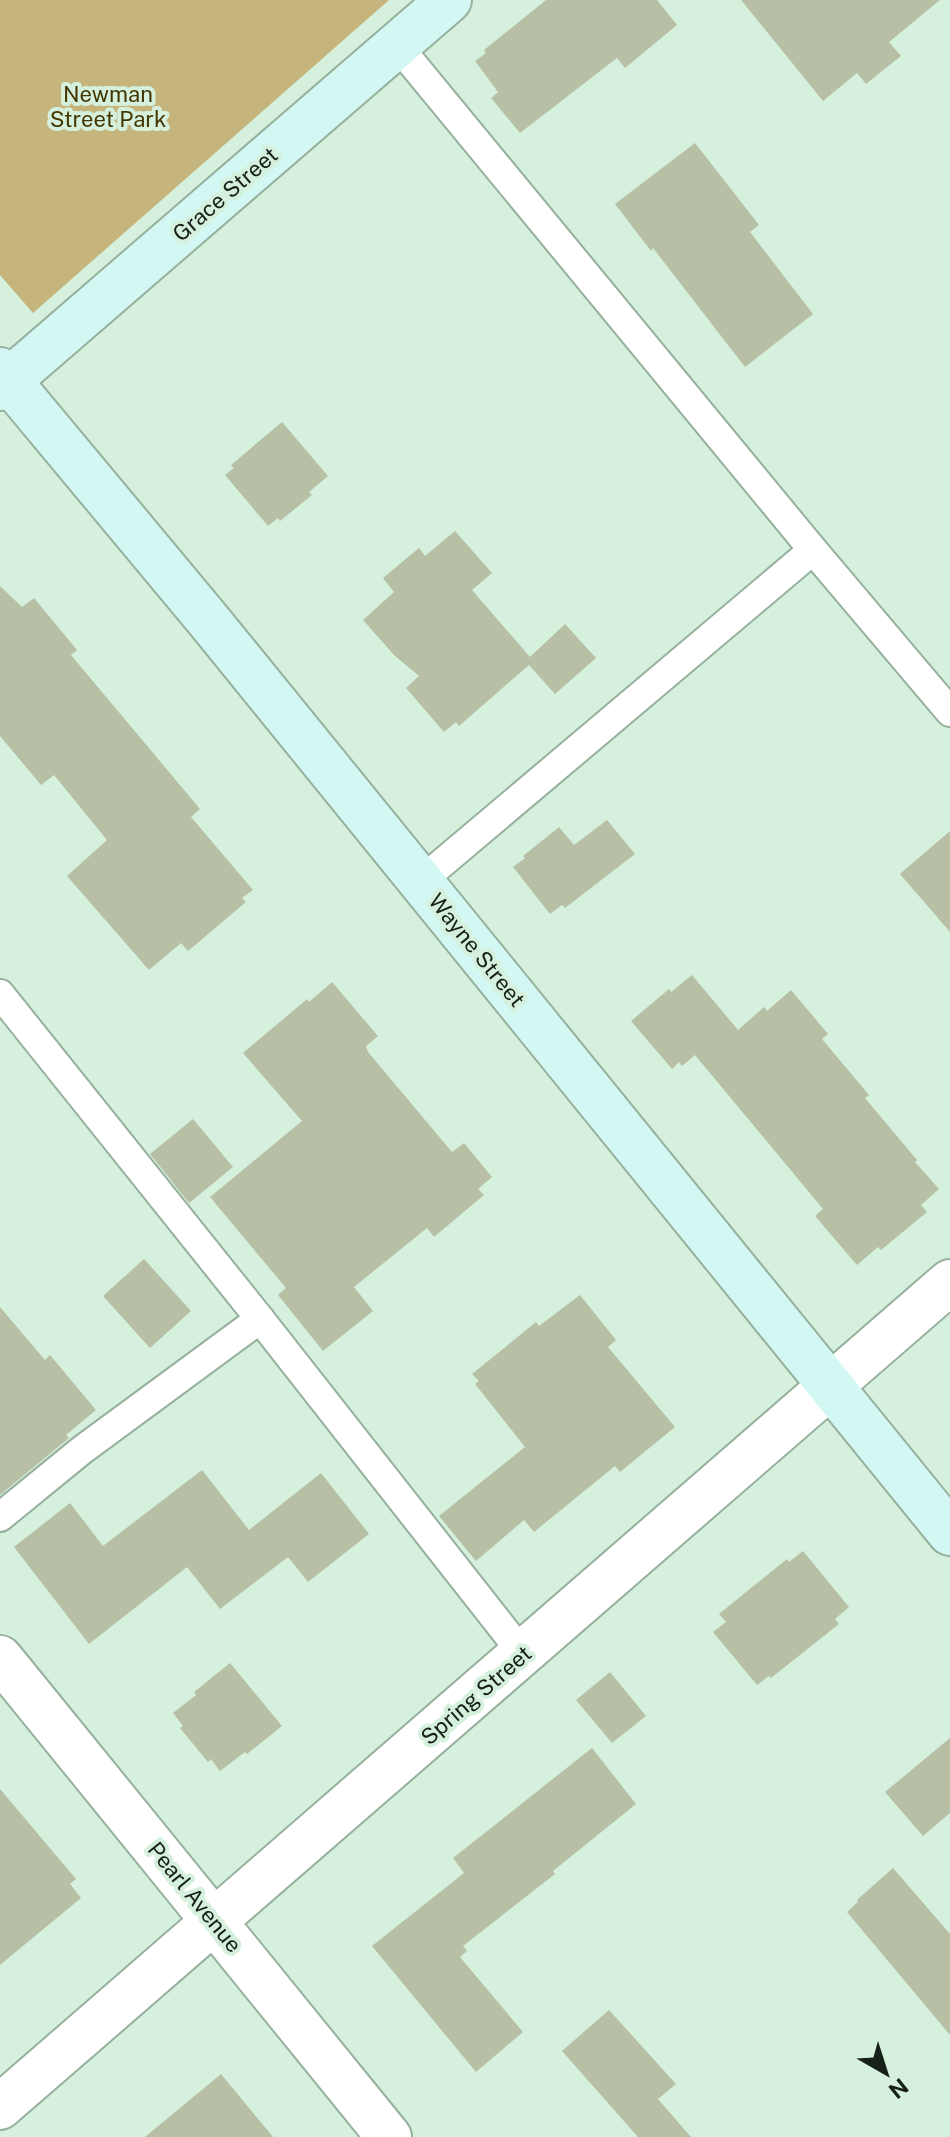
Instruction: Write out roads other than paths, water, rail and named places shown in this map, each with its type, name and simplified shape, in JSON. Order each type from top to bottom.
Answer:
[{"type":"main road","name":"Grace Street","points":[[3,379],[449,0]]},
{"type":"main road","name":"Wayne Street","points":[[3,379],[421,881],[950,1533]]},
{"type":"street","name":"Spring Street","points":[[0,2107],[950,1282]]},
{"type":"street","name":"Pearl Avenue","points":[[0,1658],[389,2137]]},
{"type":"lane","points":[[397,45],[950,712]]},
{"type":"lane","points":[[421,881],[813,550]]},
{"type":"lane","points":[[0,994],[523,1654]]},
{"type":"lane","points":[[0,1517],[82,1450],[260,1319]]},
{"type":"park label","name":"Newman Street Park","points":[[108,106]]}]
